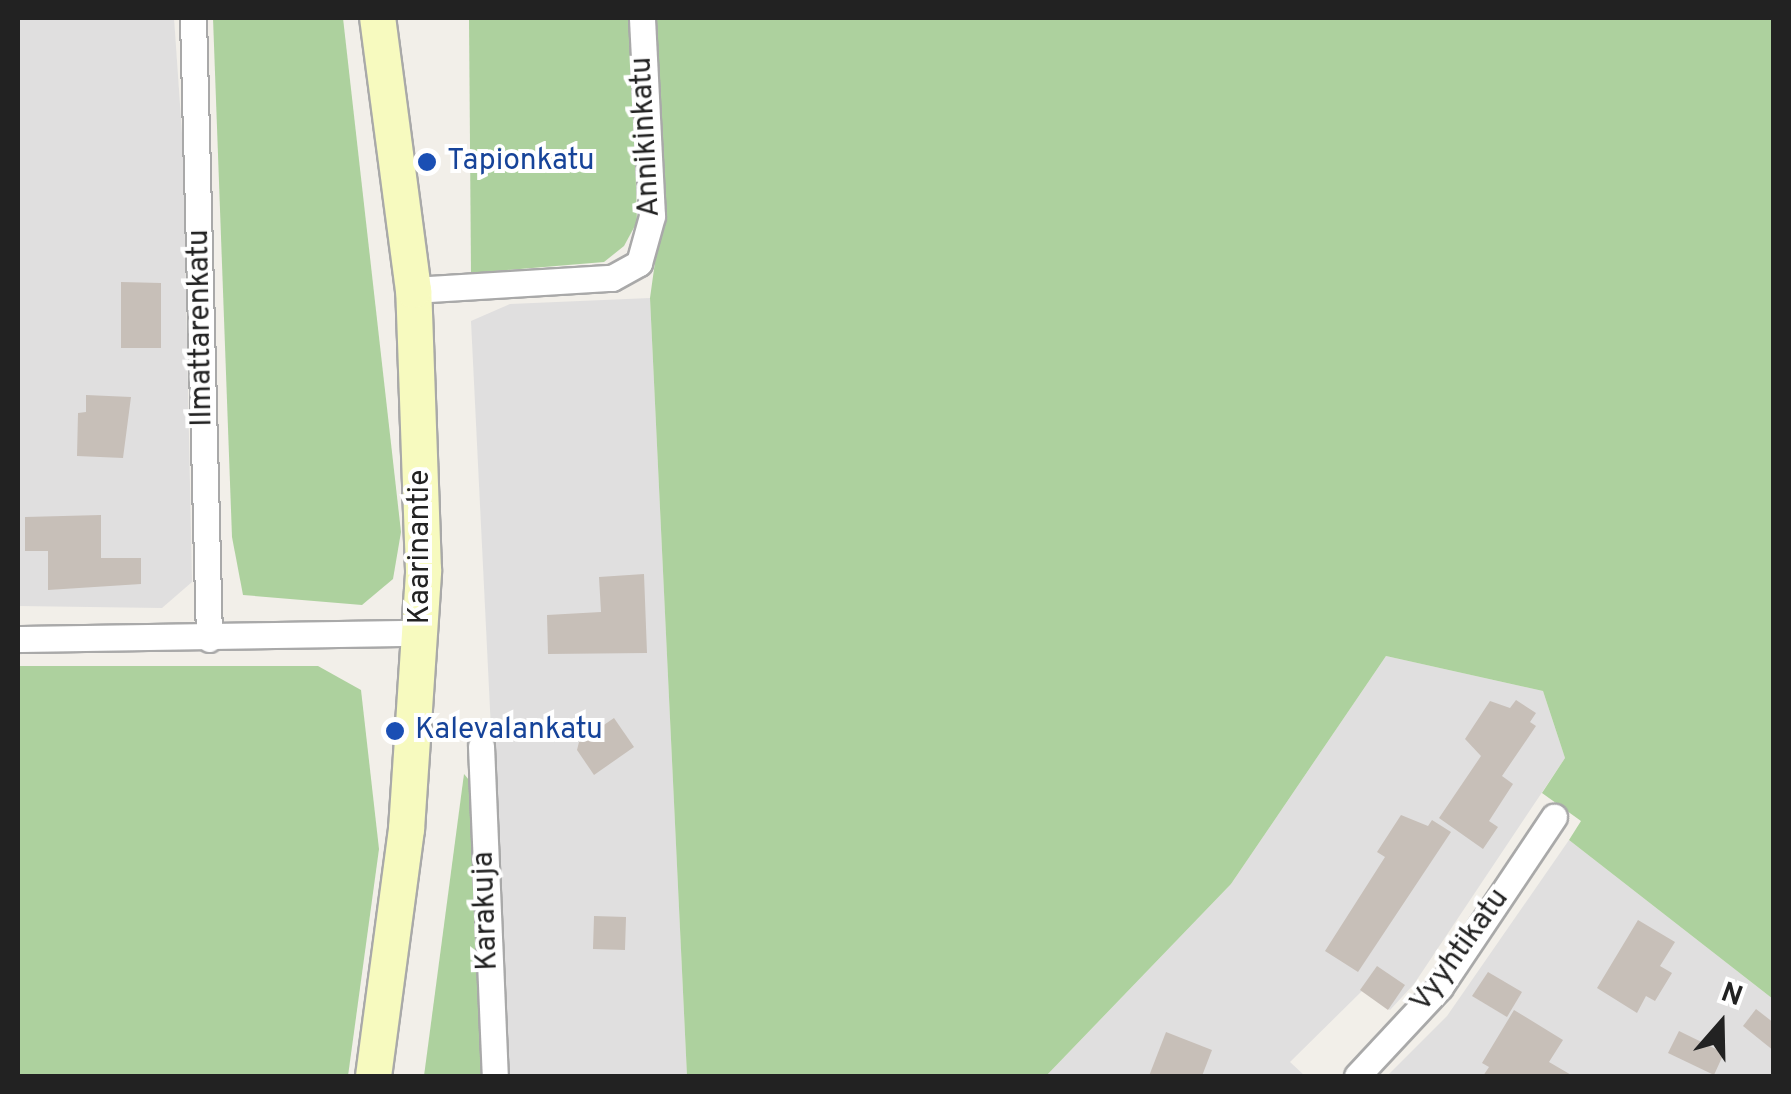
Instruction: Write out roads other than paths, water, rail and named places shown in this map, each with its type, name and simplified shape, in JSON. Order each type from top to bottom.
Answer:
[{"type":"main road","name":"Kaarinantie","points":[[373,1076],[406,829],[421,633],[413,290],[377,18]]},
{"type":"street","name":"Ilmattarenkatu","points":[[193,18],[208,639]]},
{"type":"street","name":"Annikinkatu","points":[[413,290],[612,278],[639,264],[652,216],[642,18]]},
{"type":"street","points":[[18,639],[421,633]]},
{"type":"street","name":"Karakuja","points":[[481,746],[495,1076]]},
{"type":"street","name":"Vyyhtikatu","points":[[1357,1076],[1440,988],[1554,817]]},
{"type":"place","name":"Tapionkatu","points":[[427,162]]},
{"type":"place","name":"Kalevalankatu","points":[[395,731]]}]
